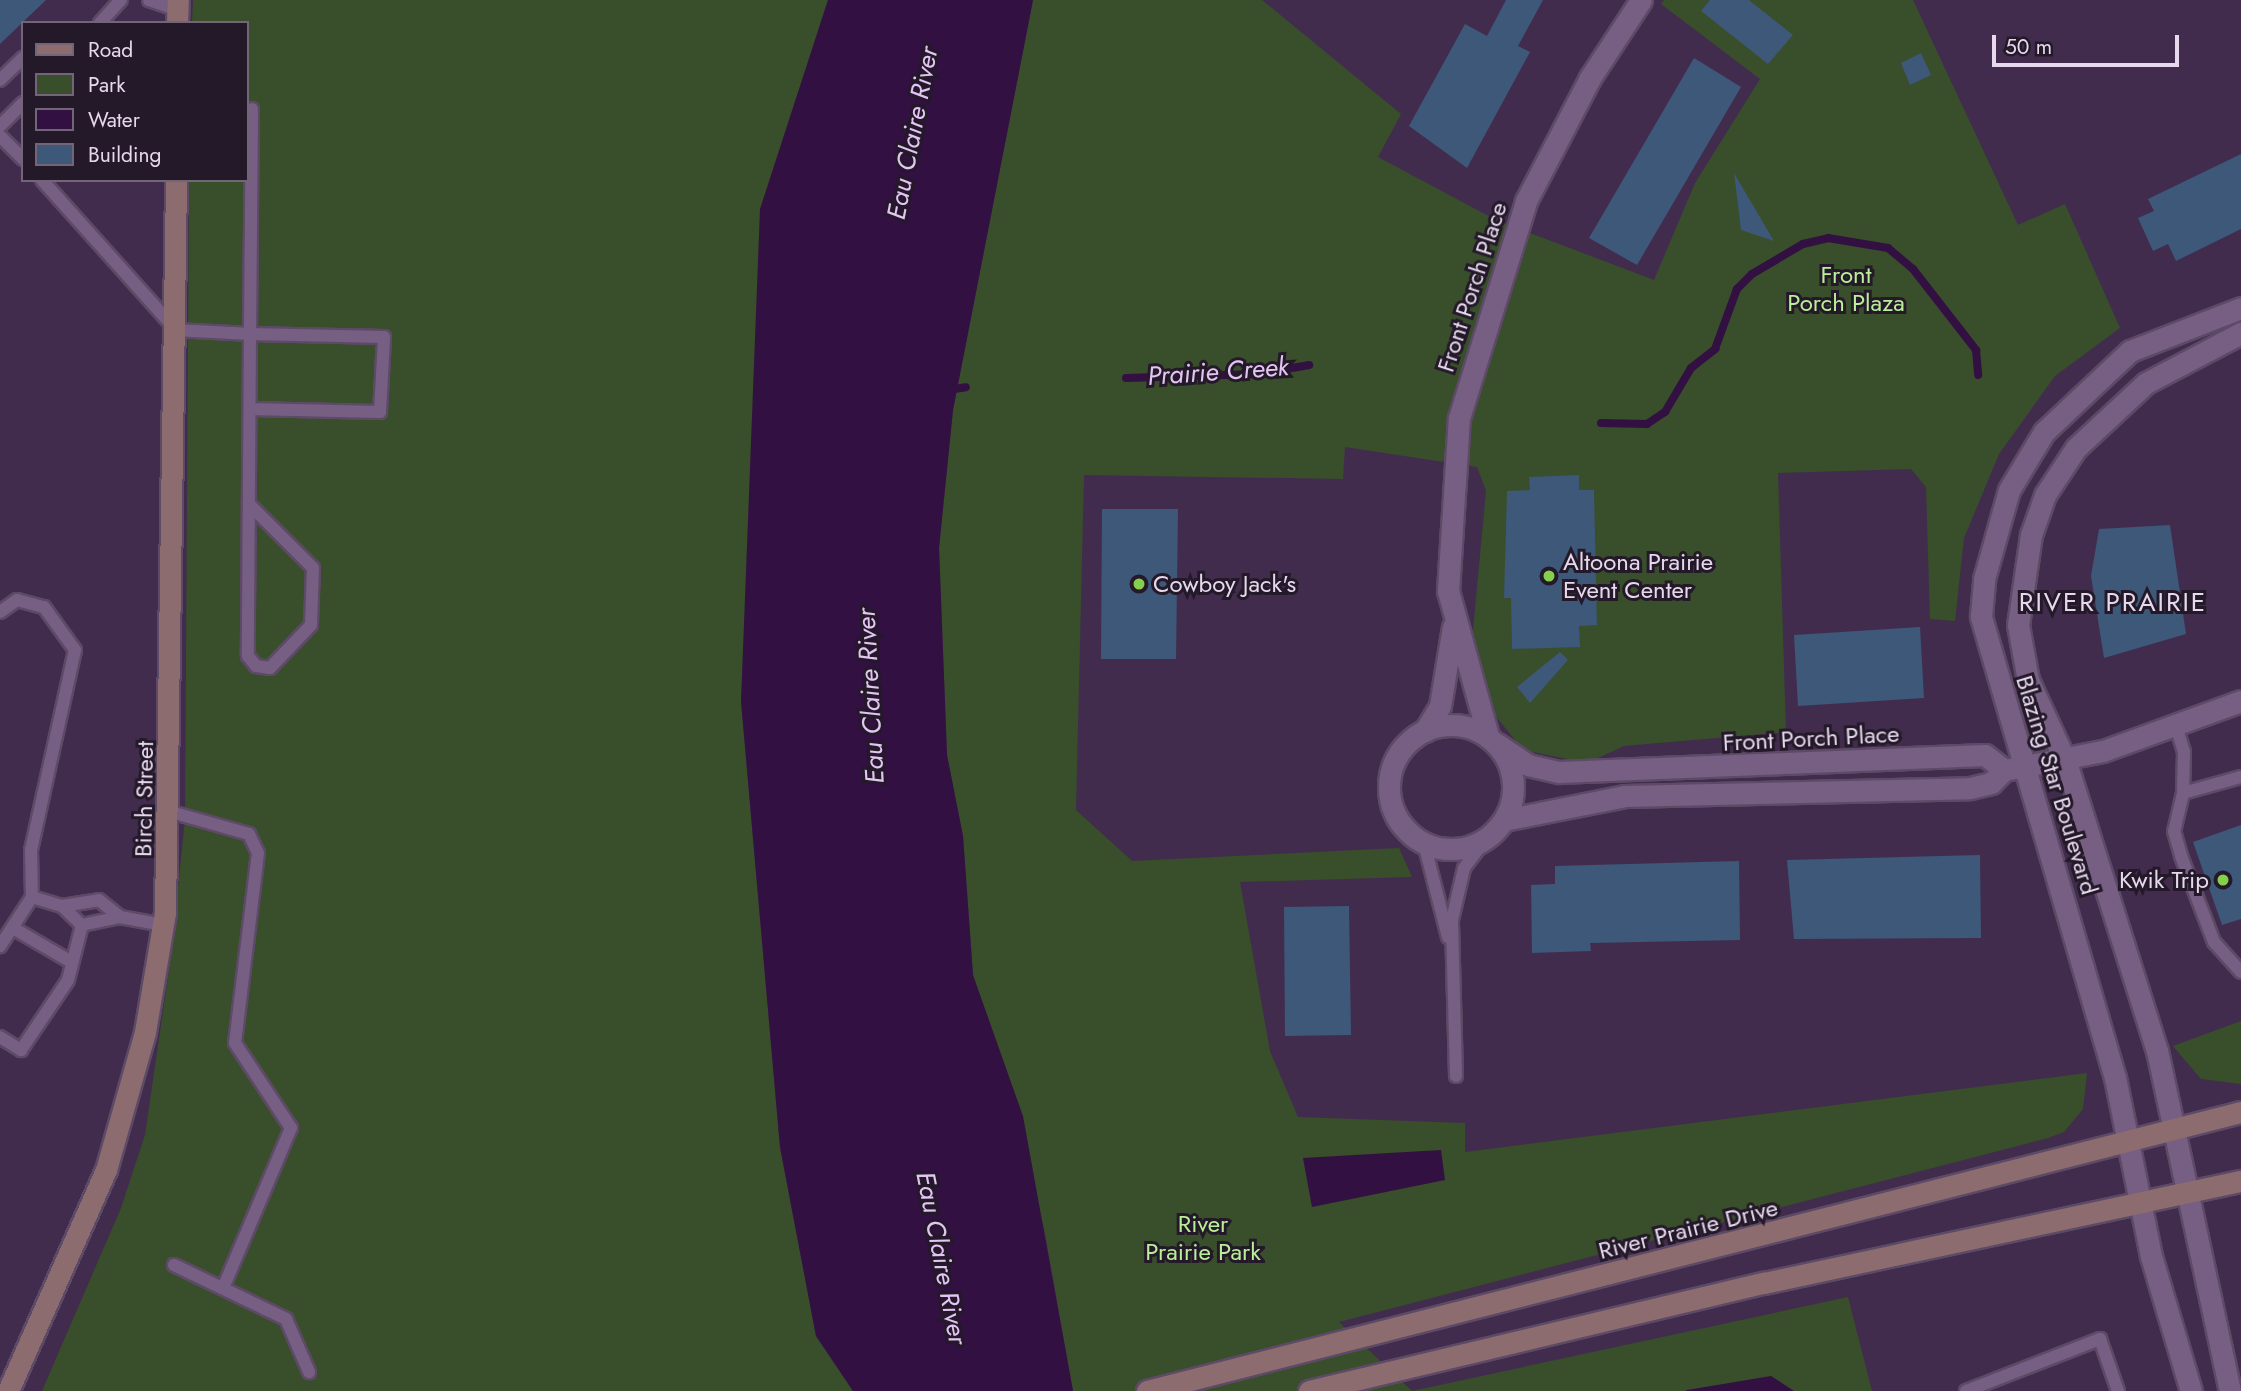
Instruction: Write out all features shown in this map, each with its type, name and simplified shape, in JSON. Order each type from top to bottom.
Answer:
[{"type":"main road","name":"Birch Street","points":[[8,1391],[79,1241],[113,1147],[145,1032],[163,925],[171,812],[176,182]]},
{"type":"main road","name":"River Prairie Drive","points":[[1147,1391],[2241,1112]]},
{"type":"main road","points":[[1309,1391],[1433,1359],[2241,1181]]},
{"type":"street","name":"Front Porch Place","points":[[1454,618],[1448,591],[1454,451],[1478,343],[1527,201],[1590,78],[1641,0]]},
{"type":"street","name":"Blazing Star Boulevard","points":[[2191,1391],[2139,1203],[2115,1078],[2014,768],[1981,615],[1984,579],[2009,490],[2044,432],[2102,371],[2156,337],[2241,309]]},
{"type":"street","name":"Blazing Star Boulevard","points":[[2230,1391],[2175,1129],[2110,892],[2065,760],[2028,680],[2018,625],[2023,566],[2045,495],[2076,448],[2115,407],[2169,369],[2241,333]]},
{"type":"street","points":[[1454,618],[1492,740],[1513,780],[1504,820],[1487,838],[1456,849],[1424,843],[1398,817],[1390,783],[1402,750],[1426,730],[1444,693],[1454,618]]},
{"type":"street","name":"Front Porch Place","points":[[1504,820],[1670,793],[1953,789],[1991,783],[2014,768],[2065,760],[2176,726],[2241,701]]},
{"type":"street","name":"Front Porch Place","points":[[1426,730],[1457,725],[1492,740],[1528,765],[1559,772],[1985,755],[2014,768]]},
{"type":"lane","points":[[102,21],[121,0]]},
{"type":"lane","points":[[149,0],[178,11]]},
{"type":"lane","points":[[0,80],[21,60]]},
{"type":"lane","points":[[0,126],[21,105]]},
{"type":"lane","points":[[249,504],[313,568],[311,625],[270,668],[256,666],[248,656],[250,334],[252,109]]},
{"type":"lane","points":[[0,136],[21,157]]},
{"type":"lane","points":[[44,182],[176,330],[384,337],[380,412],[250,409]]},
{"type":"lane","points":[[0,612],[18,600],[44,607],[75,650],[31,850],[32,897],[0,946]]},
{"type":"lane","points":[[2176,726],[2184,752],[2183,793],[2174,831],[2214,942],[2241,972]]},
{"type":"lane","points":[[2183,793],[2241,777]]},
{"type":"lane","points":[[171,812],[249,834],[258,853],[235,1043],[291,1128],[222,1288]]},
{"type":"lane","points":[[1450,944],[1464,868],[1487,838]]},
{"type":"lane","points":[[1424,843],[1450,944],[1456,1076]]},
{"type":"lane","points":[[32,897],[62,906],[99,900],[120,917]]},
{"type":"lane","points":[[62,906],[82,925]]},
{"type":"lane","points":[[82,925],[120,917],[163,925]]},
{"type":"lane","points":[[0,1037],[21,1050],[68,980],[68,960],[82,925]]},
{"type":"lane","points":[[13,928],[68,960]]},
{"type":"lane","points":[[174,1265],[286,1319],[309,1372]]},
{"type":"lane","points":[[1970,1389],[2100,1339],[2118,1391]]},
{"type":"green space","points":[[193,0],[828,0],[778,157],[741,701],[780,1147],[816,1336],[853,1391],[42,1391],[121,1208],[145,1135],[171,956],[185,819],[189,182],[248,182],[248,21],[192,21]]},
{"type":"green space","points":[[1033,0],[1262,0],[1401,114],[1378,157],[1496,220],[1654,280],[1695,183],[1760,79],[1661,4],[1664,0],[1913,0],[2018,225],[2065,204],[2120,328],[2055,376],[1999,454],[1964,538],[1955,621],[1930,619],[1926,487],[1911,469],[1778,473],[1786,732],[1624,746],[1587,763],[1523,750],[1490,709],[1471,652],[1486,491],[1477,467],[1345,447],[1343,479],[1084,475],[1076,810],[1132,861],[1399,848],[1412,877],[1240,882],[1270,1051],[1298,1117],[1465,1123],[1465,1152],[2087,1073],[2083,1109],[2064,1132],[1339,1322],[1412,1391],[1073,1391],[1044,1228],[973,975],[963,836],[947,755],[939,548],[953,410]]},
{"type":"green space","points":[[2241,1021],[2241,1084],[2201,1079],[2173,1046]]},
{"type":"green space","points":[[1848,1297],[1872,1391],[1412,1391]]},
{"type":"water","name":"Eau Claire River","points":[[828,0],[1033,0],[953,410],[939,548],[947,755],[963,836],[973,975],[1023,1116],[1073,1391],[853,1391],[816,1336],[780,1147],[741,701],[760,209]]},
{"type":"water","points":[[1441,1150],[1445,1180],[1312,1207],[1303,1158]]},
{"type":"water","points":[[1771,1376],[1794,1391],[1685,1391],[1687,1390]]},
{"type":"building","points":[[0,0],[46,0],[21,21],[0,44]]},
{"type":"building","points":[[1506,0],[1543,0],[1518,46],[1530,52],[1467,168],[1409,126],[1465,24],[1487,36]]},
{"type":"building","points":[[1710,0],[1749,0],[1793,35],[1768,64],[1701,11]]},
{"type":"building","points":[[1921,53],[1931,75],[1910,85],[1901,63]]},
{"type":"building","points":[[1694,58],[1741,87],[1637,265],[1589,238]]},
{"type":"building","points":[[2241,154],[2241,229],[2176,261],[2168,244],[2153,251],[2138,218],[2154,211],[2148,199]]},
{"type":"building","points":[[1734,173],[1774,241],[1741,230]]},
{"type":"building","name":"Altoona Prairie Event Center","points":[[1579,475],[1579,490],[1594,490],[1597,625],[1579,626],[1580,647],[1512,649],[1511,598],[1504,598],[1507,491],[1530,490],[1529,477]]},
{"type":"building","name":"Cowboy Jack's","points":[[1102,509],[1178,509],[1176,659],[1101,659]]},
{"type":"building","points":[[2170,525],[2186,634],[2104,658],[2091,576],[2099,529]]},
{"type":"building","points":[[1920,627],[1924,698],[1798,706],[1794,635]]},
{"type":"building","points":[[1560,652],[1568,660],[1530,703],[1517,687]]},
{"type":"building","name":"Kwik Trip","points":[[2241,825],[2241,919],[2222,925],[2193,842]]},
{"type":"building","points":[[1980,855],[1981,938],[1794,939],[1787,860]]},
{"type":"building","points":[[1739,861],[1740,940],[1590,943],[1591,951],[1532,953],[1531,885],[1555,884],[1555,866]]},
{"type":"building","points":[[1349,906],[1351,1035],[1285,1036],[1284,907]]},
{"type":"waterway","name":"Prairie Creek","points":[[1601,423],[1647,424],[1665,412],[1691,368],[1715,349],[1737,289],[1752,274],[1803,244],[1828,238],[1888,248],[1913,269],[1976,350],[1978,375]]},
{"type":"waterway","name":"Prairie Creek","points":[[1126,378],[1258,374],[1309,365]]},
{"type":"waterway","name":"Prairie Creek","points":[[948,390],[966,387]]},
{"type":"place","name":"Altoona Prairie Event Center","points":[[1549,576]]},
{"type":"place","name":"Cowboy Jack's","points":[[1139,584]]},
{"type":"place","name":"Kwik Trip","points":[[2223,880]]},
{"type":"district","name":"RIVER PRAIRIE","points":[[2113,603]]},
{"type":"park label","name":"Front Porch Plaza","points":[[1846,289]]},
{"type":"park label","name":"River Prairie Park","points":[[1203,1238]]}]
